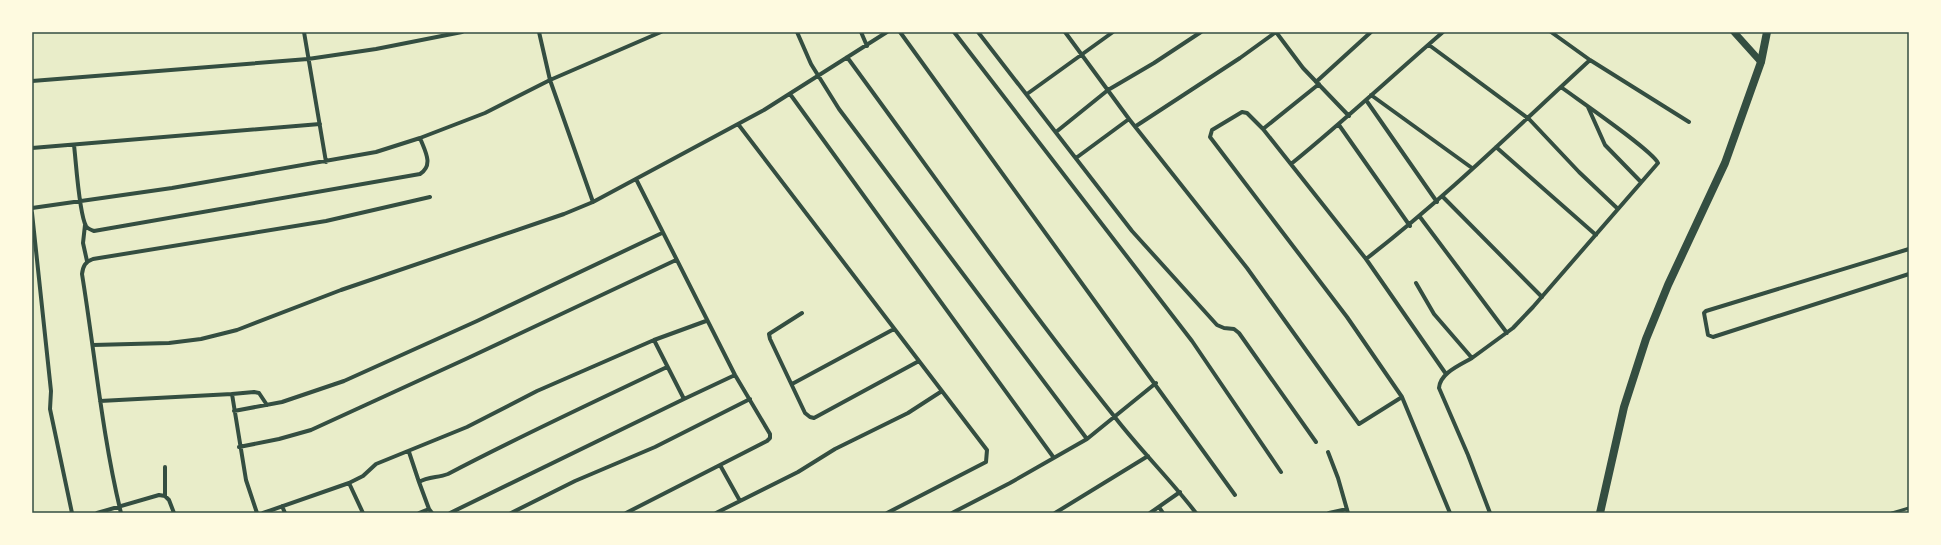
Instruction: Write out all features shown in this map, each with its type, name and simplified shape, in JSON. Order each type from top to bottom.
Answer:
[{"type":"main road","points":[[1600,513],[1624,407],[1646,339],[1668,285],[1725,163],[1761,62],[1767,32]]},
{"type":"street","points":[[304,32],[326,162]]},
{"type":"street","points":[[32,81],[308,59],[376,49],[462,32]]},
{"type":"street","points":[[539,32],[550,80],[593,202]]},
{"type":"street","points":[[32,208],[80,202],[326,162],[376,152],[420,138],[485,113],[550,80],[661,32]]},
{"type":"street","points":[[797,32],[818,76],[839,109],[1087,439]]},
{"type":"street","points":[[861,32],[867,46]]},
{"type":"street","points":[[93,345],[169,343],[201,339],[237,330],[341,290],[564,214],[593,202],[636,180],[738,124],[790,94],[887,32]]},
{"type":"street","points":[[900,32],[1156,383],[1235,495]]},
{"type":"street","points":[[954,32],[1192,341],[1281,472]]},
{"type":"street","points":[[978,32],[1132,231],[1217,325],[1224,328],[1234,328],[1239,333],[1316,442]]},
{"type":"street","points":[[1065,32],[1129,119],[1247,268],[1359,424],[1402,397]]},
{"type":"street","points":[[1027,94],[1113,32]]},
{"type":"street","points":[[1056,132],[1108,90],[1154,63],[1201,32]]},
{"type":"street","points":[[1136,126],[1240,58],[1276,32],[1303,68],[1348,116]]},
{"type":"street","points":[[1263,129],[1317,83],[1371,32]]},
{"type":"street","points":[[1291,164],[1339,125],[1443,32]]},
{"type":"street","points":[[1550,32],[1590,60],[1688,122]]},
{"type":"street","points":[[1734,32],[1761,62]]},
{"type":"street","points":[[1428,45],[1528,119],[1579,172],[1618,209]]},
{"type":"street","points":[[847,57],[1010,280],[1114,417],[1180,492],[1196,513]]},
{"type":"street","points":[[1366,259],[1410,226],[1443,197],[1472,168],[1528,119],[1590,60]]},
{"type":"street","points":[[1490,513],[1468,455],[1439,388],[1441,381],[1446,374],[1472,358],[1507,332],[1542,297],[1658,163],[1656,158],[1561,87]]},
{"type":"street","points":[[790,94],[1054,458]]},
{"type":"street","points":[[1371,95],[1472,168]]},
{"type":"street","points":[[1366,100],[1437,202]]},
{"type":"street","points":[[1588,107],[1605,145],[1641,182]]},
{"type":"street","points":[[1446,374],[1366,259],[1252,117],[1247,113],[1242,112],[1212,130],[1210,137],[1347,317],[1402,397],[1450,513]]},
{"type":"street","points":[[1076,158],[1129,119]]},
{"type":"street","points":[[32,148],[320,124]]},
{"type":"street","points":[[738,124],[987,450],[986,462],[887,513]]},
{"type":"street","points":[[1339,125],[1410,226]]},
{"type":"street","points":[[85,225],[89,230],[94,231],[420,174],[426,170],[429,162],[420,138]]},
{"type":"street","points":[[74,145],[80,202],[85,225],[83,243],[87,261]]},
{"type":"street","points":[[1496,147],[1596,235]]},
{"type":"street","points":[[626,513],[770,438],[768,428],[735,375],[706,321],[636,180]]},
{"type":"street","points":[[122,513],[100,401],[82,266],[87,261],[93,259],[326,221],[430,197]]},
{"type":"street","points":[[1443,197],[1542,297]]},
{"type":"street","points":[[32,214],[51,391],[50,409],[72,513]]},
{"type":"street","points":[[1420,217],[1507,332]]},
{"type":"street","points":[[234,411],[282,402],[344,381],[477,321],[662,233]]},
{"type":"street","points":[[1909,249],[1706,311],[1704,313],[1708,335],[1713,336],[1909,274]]},
{"type":"street","points":[[240,447],[279,439],[323,424],[468,358],[676,260]]},
{"type":"street","points":[[1416,283],[1434,314],[1472,358]]},
{"type":"street","points":[[802,313],[769,334],[805,413],[810,417],[814,418],[919,361]]},
{"type":"street","points":[[263,513],[349,483],[363,476],[376,464],[409,452],[467,427],[537,391],[654,340],[706,321]]},
{"type":"street","points":[[792,384],[894,329]]},
{"type":"street","points":[[654,340],[684,399]]},
{"type":"street","points":[[419,482],[427,478],[443,476],[481,456],[667,367]]},
{"type":"street","points":[[450,513],[735,375]]},
{"type":"street","points":[[952,513],[1087,439],[1156,383]]},
{"type":"street","points":[[716,513],[804,468],[835,449],[908,413],[942,391]]},
{"type":"street","points":[[100,401],[254,392],[259,393],[267,404]]},
{"type":"street","points":[[232,394],[246,480],[257,513]]},
{"type":"street","points":[[511,513],[575,481],[655,447],[750,399]]},
{"type":"street","points":[[409,452],[429,509],[432,513]]},
{"type":"street","points":[[1328,452],[1340,483],[1347,511],[1329,513]]},
{"type":"street","points":[[1055,513],[1148,456]]},
{"type":"street","points":[[720,465],[740,501]]},
{"type":"street","points":[[165,467],[165,496],[169,500],[174,513]]},
{"type":"street","points":[[349,483],[363,513]]},
{"type":"street","points":[[1150,513],[1180,492]]},
{"type":"street","points":[[97,513],[159,496],[165,496]]},
{"type":"street","points":[[282,506],[285,513]]},
{"type":"street","points":[[1160,507],[1163,513]]},
{"type":"street","points":[[419,513],[429,509]]},
{"type":"lane","points":[[1892,513],[1909,508]]}]
